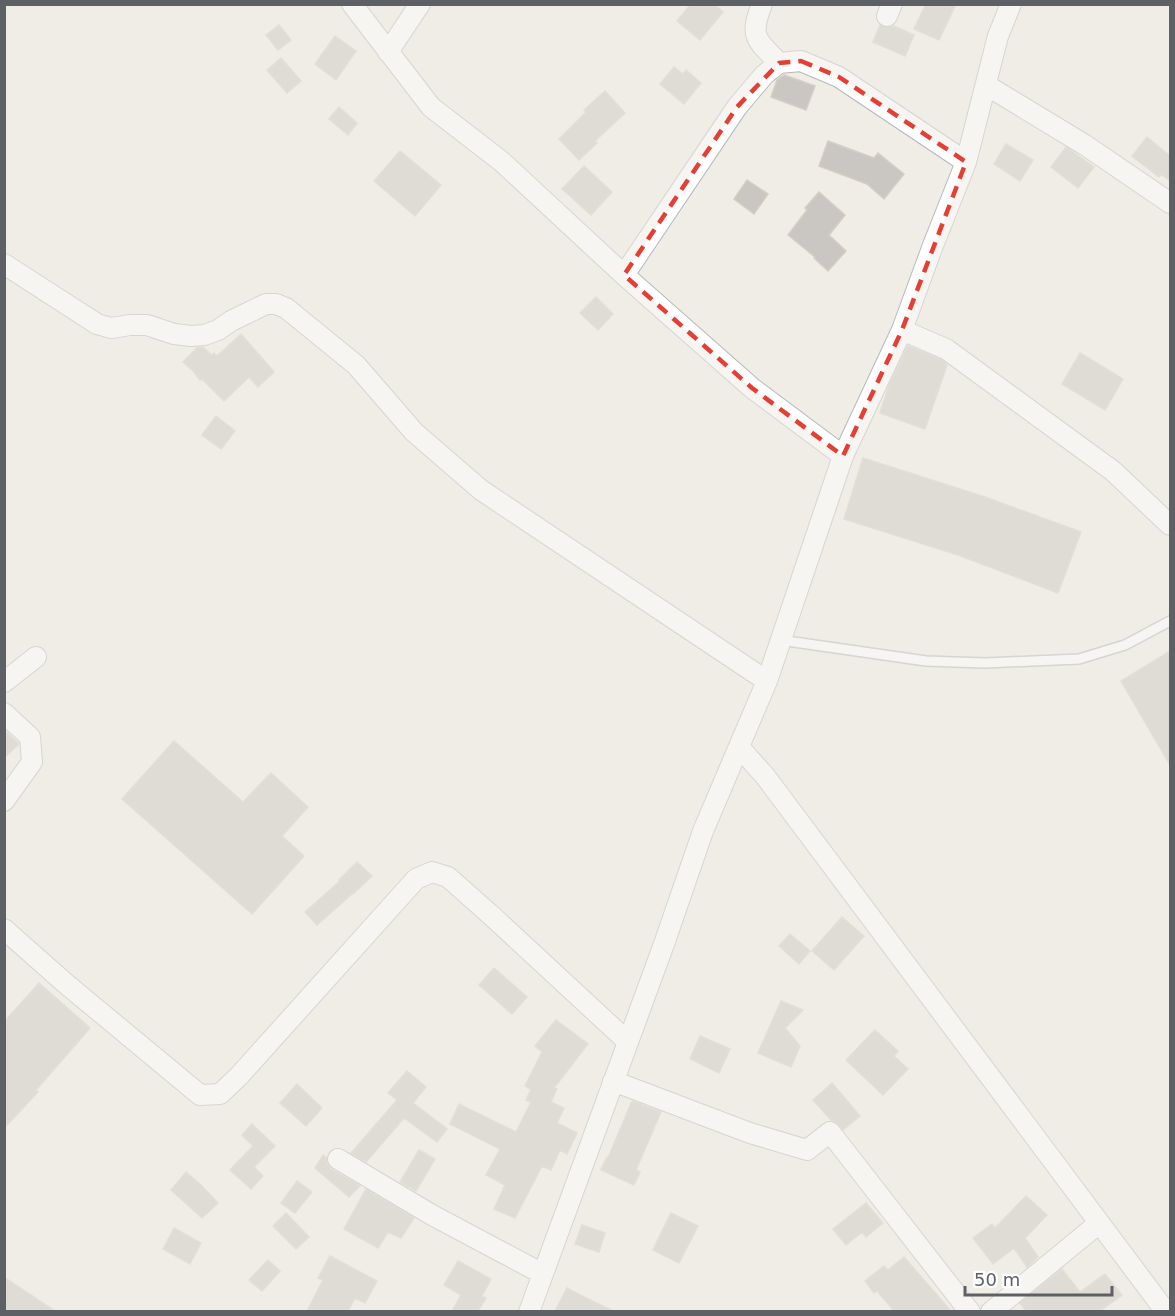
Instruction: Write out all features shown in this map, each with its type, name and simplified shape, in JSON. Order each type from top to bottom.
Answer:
[{"type":"street","points":[[352,4],[431,107],[501,161],[624,275],[752,388],[843,456]]},
{"type":"street","points":[[388,52],[420,4]]},
{"type":"street","points":[[762,4],[755,22],[755,35],[761,45],[779,63]]},
{"type":"street","points":[[529,1311],[703,831],[767,681],[843,456],[902,330],[966,162],[998,36],[1011,4]]},
{"type":"street","points":[[624,275],[737,107],[764,75],[779,63],[801,61],[839,77],[966,162]]},
{"type":"street","points":[[986,85],[1085,145],[1170,203]]},
{"type":"street","points":[[4,264],[97,324],[111,328],[147,325],[174,334],[204,335],[266,304],[276,304],[286,308],[356,365],[414,432],[481,490],[767,681]]},
{"type":"street","points":[[902,330],[946,349],[1113,471],[1170,525]]},
{"type":"street","points":[[4,682],[36,657]]},
{"type":"street","points":[[4,713],[30,737],[33,762],[4,801]]},
{"type":"street","points":[[739,747],[779,794],[1098,1224],[1166,1308]]},
{"type":"street","points":[[4,929],[200,1095],[220,1094],[416,879],[432,872],[448,877],[628,1042]]},
{"type":"street","points":[[613,1081],[750,1133],[807,1150],[830,1132],[970,1311]]},
{"type":"street","points":[[338,1159],[432,1215],[543,1274]]},
{"type":"street","points":[[991,1311],[1098,1224]]},
{"type":"lane","points":[[780,640],[926,661],[985,663],[1079,659],[1125,645],[1170,621]]},
{"type":"highlighted area","points":[[801,61],[839,77],[966,162],[902,330],[843,456],[752,388],[624,275],[737,107],[779,63]]},
{"type":"building","points":[[691,4],[714,4],[723,12],[700,40],[677,21]]},
{"type":"building","points":[[926,4],[956,4],[939,40],[914,29]]},
{"type":"building","points":[[279,25],[291,40],[278,50],[266,35]]},
{"type":"building","points":[[880,25],[888,28],[894,26],[914,35],[905,56],[873,42]]},
{"type":"building","points":[[335,36],[356,51],[336,80],[315,64]]},
{"type":"building","points":[[281,58],[301,81],[287,93],[267,70]]},
{"type":"building","points":[[674,67],[683,74],[686,70],[701,83],[684,104],[660,84]]},
{"type":"building","points":[[784,75],[815,86],[806,110],[771,97],[777,80]]},
{"type":"building","points":[[605,91],[625,113],[595,141],[597,143],[579,160],[559,139],[586,112],[584,110]]},
{"type":"building","points":[[339,107],[357,123],[348,135],[329,119]]},
{"type":"building","points":[[1147,137],[1170,156],[1170,181],[1161,174],[1159,177],[1132,156]]},
{"type":"building","points":[[828,141],[874,158],[878,153],[904,174],[884,199],[867,184],[819,166]]},
{"type":"building","points":[[1006,144],[1033,160],[1020,181],[994,164]]},
{"type":"building","points":[[1066,147],[1094,167],[1078,188],[1051,167]]},
{"type":"building","points":[[400,151],[441,185],[415,216],[374,181]]},
{"type":"building","points":[[584,166],[612,192],[591,215],[562,189]]},
{"type":"building","points":[[747,180],[768,194],[754,214],[734,199]]},
{"type":"building","points":[[819,192],[845,215],[829,235],[846,251],[828,271],[788,235],[807,210],[805,208]]},
{"type":"building","points":[[596,297],[613,314],[598,330],[580,313]]},
{"type":"building","points":[[241,334],[274,372],[258,387],[249,377],[224,401],[183,362],[197,348],[203,347],[212,355],[214,353],[217,356]]},
{"type":"building","points":[[908,346],[940,359],[947,365],[925,429],[880,413],[889,385]]},
{"type":"building","points":[[1080,353],[1123,379],[1105,410],[1062,384]]},
{"type":"building","points":[[216,416],[235,431],[221,449],[202,435]]},
{"type":"building","points":[[863,458],[985,497],[1081,532],[1058,593],[958,555],[844,519]]},
{"type":"building","points":[[1170,651],[1170,765],[1121,681]]},
{"type":"building","points":[[4,730],[19,744],[4,758]]},
{"type":"building","points":[[174,741],[243,802],[271,773],[308,807],[282,836],[304,856],[252,914],[122,799]]},
{"type":"building","points":[[357,862],[372,876],[317,925],[305,912],[340,881]]},
{"type":"building","points":[[842,917],[864,936],[834,970],[812,951]]},
{"type":"building","points":[[790,934],[810,951],[799,964],[779,946]]},
{"type":"building","points":[[494,968],[527,997],[512,1014],[479,985]]},
{"type":"building","points":[[39,983],[90,1028],[36,1090],[38,1092],[4,1128],[4,1022]]},
{"type":"building","points":[[781,1001],[803,1010],[785,1028],[800,1046],[791,1067],[758,1053]]},
{"type":"building","points":[[556,1020],[588,1044],[554,1088],[557,1089],[551,1102],[564,1108],[557,1123],[577,1133],[567,1154],[560,1150],[551,1170],[542,1166],[515,1218],[494,1209],[505,1185],[486,1175],[500,1149],[450,1124],[459,1104],[516,1132],[531,1102],[526,1100],[531,1089],[525,1086],[542,1052],[535,1046]]},
{"type":"building","points":[[875,1030],[898,1051],[894,1056],[908,1069],[883,1095],[846,1060]]},
{"type":"building","points":[[700,1036],[730,1049],[719,1073],[690,1059]]},
{"type":"building","points":[[407,1071],[426,1087],[413,1103],[447,1129],[437,1142],[404,1118],[366,1162],[351,1153],[397,1100],[388,1093]]},
{"type":"building","points":[[832,1083],[860,1116],[843,1130],[813,1100]]},
{"type":"building","points":[[297,1084],[322,1108],[306,1126],[280,1103]]},
{"type":"building","points":[[632,1101],[661,1112],[636,1170],[640,1172],[634,1185],[601,1170]]},
{"type":"building","points":[[252,1124],[275,1146],[254,1167],[263,1176],[251,1189],[230,1170],[253,1146],[242,1135]]},
{"type":"building","points":[[419,1150],[435,1159],[416,1191],[400,1182]]},
{"type":"building","points":[[323,1155],[331,1169],[360,1186],[349,1197],[315,1168]]},
{"type":"building","points":[[186,1172],[218,1203],[202,1218],[171,1190]]},
{"type":"building","points":[[297,1181],[312,1192],[295,1213],[281,1203]]},
{"type":"building","points":[[366,1189],[414,1218],[401,1238],[388,1232],[378,1248],[344,1229]]},
{"type":"building","points":[[1026,1196],[1047,1215],[1025,1238],[1038,1257],[1027,1267],[1014,1248],[993,1264],[973,1238],[992,1224],[995,1228]]},
{"type":"building","points":[[866,1203],[883,1223],[866,1237],[862,1232],[846,1245],[833,1229]]},
{"type":"building","points":[[286,1213],[309,1237],[296,1249],[273,1226]]},
{"type":"building","points":[[671,1213],[698,1226],[679,1263],[653,1250]]},
{"type":"building","points":[[582,1225],[605,1233],[599,1252],[575,1244]]},
{"type":"building","points":[[174,1228],[201,1243],[190,1264],[163,1249]]},
{"type":"building","points":[[330,1256],[377,1281],[365,1303],[355,1298],[348,1311],[307,1311],[323,1280],[318,1278]]},
{"type":"building","points":[[904,1257],[951,1311],[894,1311],[877,1291],[874,1293],[865,1281],[884,1266],[888,1270]]},
{"type":"building","points":[[268,1260],[280,1271],[262,1291],[249,1280]]},
{"type":"building","points":[[458,1261],[491,1279],[482,1296],[486,1298],[478,1311],[452,1311],[461,1295],[444,1285]]},
{"type":"building","points":[[1062,1269],[1080,1292],[1105,1274],[1122,1295],[1100,1311],[1026,1311],[1020,1303]]},
{"type":"building","points":[[4,1277],[55,1311],[4,1311]]},
{"type":"building","points":[[567,1288],[580,1295],[613,1311],[555,1311]]}]
